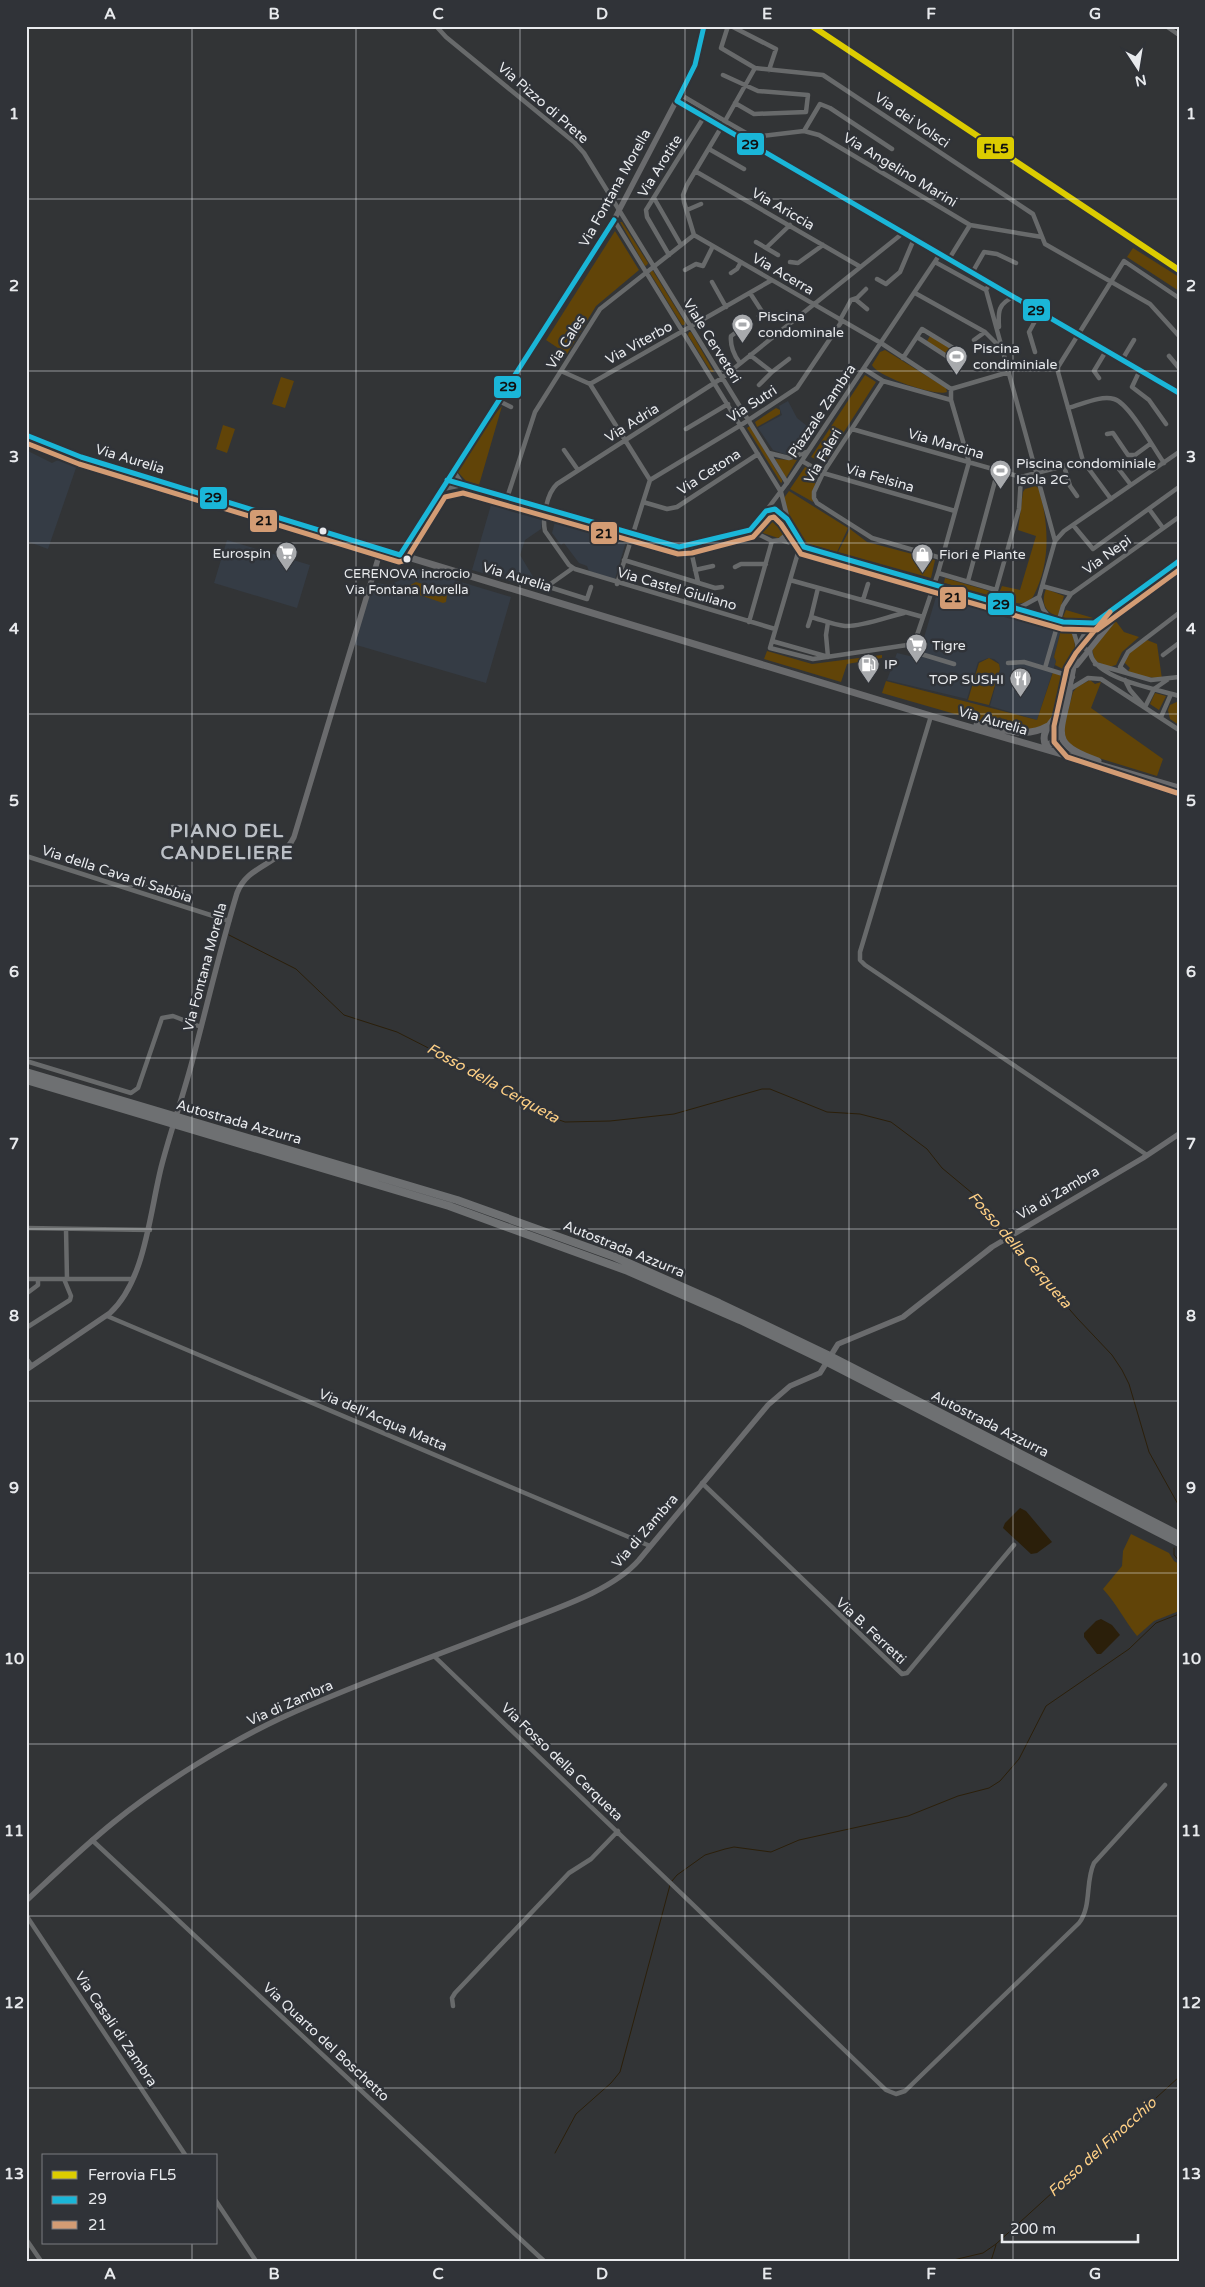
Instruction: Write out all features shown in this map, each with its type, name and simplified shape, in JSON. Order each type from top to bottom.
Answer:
[{"type":"highway","name":"Autostrada Azzurra","points":[[26,1072],[494,1212],[647,1271],[829,1359],[1179,1535]]},
{"type":"highway","name":"Autostrada Azzurra","points":[[26,1080],[478,1215],[652,1282],[829,1359],[1179,1543]]},
{"type":"main road","name":"Via Aurelia","points":[[26,435],[81,457],[400,555],[931,716],[1123,773],[1179,787]]},
{"type":"main road","points":[[977,725],[1022,734],[1034,732],[1048,726],[1058,717],[1070,690]]},
{"type":"main road","points":[[1046,746],[1054,742],[1061,728],[1070,690]]},
{"type":"main road","name":"Via Aurelia","points":[[859,693],[1103,762],[1179,787]]},
{"type":"main road","points":[[952,722],[1046,746],[1123,773]]},
{"type":"main road","points":[[1046,746],[1044,734],[1048,726]]},
{"type":"main road","points":[[1061,728],[1061,739],[1067,747],[1103,762]]},
{"type":"street","name":"Via Pizzo di Prete","points":[[436,26],[446,37],[576,144],[619,210]]},
{"type":"street","name":"Via Fontana Morella","points":[[400,555],[614,220],[695,65],[704,26]]},
{"type":"street","points":[[694,236],[684,196],[695,171],[755,68],[720,48],[729,26],[776,49],[769,70]]},
{"type":"street","points":[[1166,26],[1179,35]]},
{"type":"street","name":"Via dei Volsci","points":[[755,68],[823,75],[1033,214],[1042,237]]},
{"type":"street","points":[[723,75],[758,91],[808,95],[806,112],[754,114],[735,103]]},
{"type":"street","points":[[679,98],[704,117],[1179,393]]},
{"type":"street","points":[[679,98],[754,137],[750,143]]},
{"type":"street","points":[[804,132],[820,104],[830,108],[892,149]]},
{"type":"street","name":"Via Arotite","points":[[669,255],[647,217],[646,210],[704,117]]},
{"type":"street","name":"Via Angelino Marini","points":[[754,137],[804,132],[819,135],[970,225],[1042,237]]},
{"type":"street","points":[[709,149],[744,169]]},
{"type":"street","name":"Via Ariccia","points":[[695,171],[860,266]]},
{"type":"street","points":[[654,198],[681,245]]},
{"type":"street","points":[[687,210],[701,204]]},
{"type":"street","name":"Viale Cerveteri","points":[[619,210],[787,483]]},
{"type":"street","name":"Viale Cerveteri","points":[[614,220],[781,492],[787,516]]},
{"type":"street","points":[[766,248],[790,225]]},
{"type":"street","points":[[949,259],[970,225]]},
{"type":"street","name":"Via Adria","points":[[546,510],[553,488],[624,440],[715,384],[903,233]]},
{"type":"street","name":"Via Cales","points":[[507,498],[535,412],[600,308],[694,236]]},
{"type":"street","name":"Via Acerra","points":[[694,236],[881,344],[951,388]]},
{"type":"street","points":[[1042,237],[1045,244],[1150,304],[1179,336]]},
{"type":"street","points":[[877,279],[886,284],[900,272],[914,239]]},
{"type":"street","points":[[756,242],[778,255]]},
{"type":"street","points":[[790,262],[798,263],[823,244]]},
{"type":"street","points":[[684,270],[696,264],[703,266],[714,246]]},
{"type":"street","points":[[972,273],[984,252],[997,254],[1016,263]]},
{"type":"street","name":"Piazzale Zambra","points":[[766,511],[802,461],[940,254]]},
{"type":"street","name":"Via Acerra","points":[[731,273],[737,269],[741,262]]},
{"type":"street","points":[[935,262],[986,290],[1038,473],[1055,541],[1039,597],[1043,609],[1050,617]]},
{"type":"street","points":[[1111,499],[1082,461],[1058,367],[1124,262],[1179,298]]},
{"type":"street","name":"Via Viterbo","points":[[590,384],[772,280]]},
{"type":"street","points":[[712,282],[726,307]]},
{"type":"street","points":[[986,290],[990,283]]},
{"type":"street","points":[[841,321],[851,300],[855,299],[866,289]]},
{"type":"street","points":[[750,293],[762,313],[759,316]]},
{"type":"street","points":[[915,293],[985,332],[1004,350]]},
{"type":"street","points":[[1000,336],[999,308],[1004,302],[1014,297]]},
{"type":"street","points":[[855,299],[868,309]]},
{"type":"street","points":[[1035,352],[1029,332],[1040,312]]},
{"type":"street","name":"Via Sutri","points":[[650,480],[741,425],[797,388],[841,321]]},
{"type":"street","points":[[740,363],[736,358],[730,341],[731,336],[745,326]]},
{"type":"street","points":[[904,358],[917,337],[922,329],[958,350],[957,357],[951,359],[917,337]]},
{"type":"street","points":[[974,340],[985,332]]},
{"type":"street","points":[[1122,360],[1134,340]]},
{"type":"street","points":[[1098,378],[1094,371],[1106,351]]},
{"type":"street","points":[[750,354],[772,372]]},
{"type":"street","points":[[1169,356],[1179,368]]},
{"type":"street","points":[[759,385],[789,359]]},
{"type":"street","points":[[864,369],[883,381],[951,400]]},
{"type":"street","points":[[1140,370],[1132,387],[1149,400],[1166,424]]},
{"type":"street","points":[[561,371],[590,384],[650,480],[617,584]]},
{"type":"street","points":[[914,644],[938,573],[969,462],[951,400],[951,388],[1009,372]]},
{"type":"street","name":"Via Faleri","points":[[883,381],[823,473],[814,492],[814,498],[817,503],[872,538],[941,558]]},
{"type":"street","points":[[1068,408],[1103,398],[1114,399],[1124,406],[1164,463]]},
{"type":"street","points":[[499,401],[511,407]]},
{"type":"street","name":"Viale Cerveteri","points":[[686,429],[728,404]]},
{"type":"street","name":"Via Marcina","points":[[852,428],[1021,476],[1082,461]]},
{"type":"street","points":[[1107,434],[1113,434],[1128,455],[1134,455],[1150,444]]},
{"type":"street","points":[[564,450],[578,470]]},
{"type":"street","points":[[768,452],[789,458],[808,451]]},
{"type":"street","points":[[1055,541],[1073,525],[1179,452]]},
{"type":"street","name":"Via Cetona","points":[[643,502],[667,509],[677,507],[758,454]]},
{"type":"street","name":"Via Felsina","points":[[802,461],[823,473],[954,511]]},
{"type":"street","points":[[1064,466],[1070,486],[1077,496]]},
{"type":"street","points":[[1118,468],[1131,485]]},
{"type":"street","points":[[453,470],[463,485]]},
{"type":"street","points":[[968,581],[998,470]]},
{"type":"street","points":[[993,601],[1019,510],[1021,476]]},
{"type":"street","points":[[447,480],[679,547],[732,536],[750,530],[766,511],[775,509],[787,516],[802,546],[770,648],[806,658],[828,657],[914,644]]},
{"type":"street","points":[[440,490],[450,486],[463,485]]},
{"type":"street","points":[[1073,525],[1093,549],[1179,487]]},
{"type":"street","points":[[1149,508],[1163,528]]},
{"type":"street","points":[[546,510],[545,531],[573,568],[549,585],[549,587],[587,599],[591,587]]},
{"type":"street","name":"Via Nepi","points":[[1070,594],[1179,517]]},
{"type":"street","points":[[758,522],[760,535]]},
{"type":"street","points":[[781,540],[788,533],[790,524]]},
{"type":"street","points":[[732,536],[760,535],[772,541],[781,540],[1061,621],[1094,623],[1098,626],[1100,634]]},
{"type":"street","points":[[748,622],[772,541]]},
{"type":"street","points":[[690,546],[698,582]]},
{"type":"street","name":"Via Fontana Morella","points":[[29,1368],[107,1316],[124,1298],[132,1280],[150,1230],[159,1177],[237,893],[245,878],[281,856],[294,837],[381,549]]},
{"type":"street","points":[[624,560],[715,588],[722,587]]},
{"type":"street","points":[[1070,690],[1078,646],[1086,632],[1094,623],[1179,561]]},
{"type":"street","points":[[734,567],[741,564],[766,564]]},
{"type":"street","points":[[695,570],[713,566]]},
{"type":"street","name":"Via Castel Giuliano","points":[[573,568],[617,584],[775,630]]},
{"type":"street","points":[[1073,674],[1100,634],[1126,609],[1179,570]]},
{"type":"street","points":[[938,573],[996,590]]},
{"type":"street","points":[[790,580],[923,617]]},
{"type":"street","points":[[863,600],[868,584]]},
{"type":"street","points":[[1042,586],[1070,594],[1063,606],[1061,621],[1045,668]]},
{"type":"street","points":[[808,626],[818,588]]},
{"type":"street","points":[[1019,608],[1039,597]]},
{"type":"street","points":[[810,617],[844,626],[860,625],[906,612]]},
{"type":"street","points":[[1127,673],[1120,665],[1126,654],[1179,613]]},
{"type":"street","points":[[1061,621],[1074,633],[1078,646]]},
{"type":"street","points":[[828,622],[826,635],[828,657]]},
{"type":"street","points":[[772,641],[828,657]]},
{"type":"street","points":[[1162,655],[1179,643]]},
{"type":"street","points":[[914,644],[921,654],[954,664]]},
{"type":"street","points":[[1092,644],[1090,653],[1095,664],[1104,671],[1125,680],[1179,696]]},
{"type":"street","points":[[1078,646],[1088,650]]},
{"type":"street","points":[[1008,663],[1022,662],[1073,674]]},
{"type":"street","points":[[1095,664],[1150,680],[1179,677]]},
{"type":"street","points":[[1070,690],[1086,679],[1099,678],[1179,730]]},
{"type":"street","points":[[1145,707],[1154,689],[1168,679]]},
{"type":"street","points":[[1125,680],[1130,690],[1145,707]]},
{"type":"street","points":[[1161,717],[1171,694]]},
{"type":"street","points":[[931,716],[860,952],[860,960],[1147,1155]]},
{"type":"street","name":"Via della Cava di Sabbia","points":[[26,856],[229,922]]},
{"type":"street","points":[[26,1060],[131,1093],[138,1087],[162,1018],[173,1016],[201,1027]]},
{"type":"street","name":"Via di Zambra","points":[[26,1901],[92,1840],[156,1790],[261,1728],[310,1705],[609,1585],[628,1572],[775,1397],[790,1386],[820,1373],[838,1344],[903,1316],[982,1253],[1006,1237],[1147,1155],[1179,1134]]},
{"type":"street","points":[[26,1228],[150,1230]]},
{"type":"street","points":[[26,1328],[70,1300],[65,1279],[66,1229]]},
{"type":"street","points":[[26,1279],[132,1280]]},
{"type":"street","points":[[26,1294],[38,1286],[38,1279]]},
{"type":"street","name":"Via dell'Acqua Matta","points":[[107,1316],[650,1546]]},
{"type":"street","points":[[26,1358],[29,1368]]},
{"type":"street","name":"Via B. Ferretti","points":[[702,1483],[902,1674],[907,1672],[1014,1545]]},
{"type":"street","name":"Via Fosso della Cerqueta","points":[[434,1656],[892,2094],[899,2094],[906,2090],[1079,1923],[1086,1910],[1094,1863],[1165,1785]]},
{"type":"street","points":[[453,2006],[452,1998],[454,1993],[569,1873],[592,1859],[618,1831]]},
{"type":"street","name":"Via Quarto del Boschetto","points":[[92,1840],[544,2261]]},
{"type":"street","name":"Via Casali di Zambra","points":[[26,1915],[185,2154]]},
{"type":"street","points":[[218,2204],[256,2261]]},
{"type":"street","points":[[26,2238],[41,2261]]},
{"type":"shaded area","points":[[620,222],[622,222],[648,263],[647,265],[645,266]]},
{"type":"shaded area","points":[[615,231],[639,270],[596,306],[567,354],[546,340]]},
{"type":"shaded area","points":[[1133,248],[1179,277],[1179,291],[1127,257]]},
{"type":"shaded area","points":[[653,271],[685,323],[684,325],[682,325],[650,273]]},
{"type":"shaded area","points":[[691,332],[714,372],[711,372],[688,335]]},
{"type":"shaded area","points":[[930,336],[955,351],[955,355],[951,358],[927,341]]},
{"type":"shaded area","points":[[885,350],[946,388],[947,392],[941,393],[919,389],[876,370],[872,365],[880,352]]},
{"type":"shaded area","points":[[865,375],[876,382],[824,463],[811,457]]},
{"type":"shaded area","points":[[281,377],[294,381],[285,408],[272,404]]},
{"type":"shaded area","points":[[788,401],[797,418],[807,426],[804,433],[812,437],[805,446],[787,455],[773,450],[758,428],[782,415],[779,406]]},
{"type":"shaded area","points":[[502,406],[479,485],[466,481],[457,471],[489,421]]},
{"type":"shaded area","points":[[776,408],[780,410],[780,414],[757,427],[755,422]]},
{"type":"shaded area","points":[[223,425],[235,429],[227,453],[216,449]]},
{"type":"shaded area","points":[[750,426],[782,480],[781,483],[747,428]]},
{"type":"shaded area","points":[[26,450],[52,463],[60,459],[77,465],[48,549],[26,541]]},
{"type":"shaded area","points":[[798,458],[786,478],[775,459],[790,460]]},
{"type":"shaded area","points":[[805,467],[815,472],[816,480],[813,502],[790,489]]},
{"type":"shaded area","points":[[1036,486],[1039,489],[1046,530],[1045,557],[1039,584],[1033,597],[1025,602],[1012,602],[997,598],[1002,586],[1020,590],[1036,536],[1018,530],[1023,492],[1025,489]]},
{"type":"shaded area","points":[[789,491],[848,528],[837,552],[805,543],[792,524],[784,498]]},
{"type":"shaded area","points":[[491,505],[542,520],[541,529],[525,540],[520,555],[541,590],[472,570]]},
{"type":"shaded area","points":[[773,511],[782,516],[786,528],[783,536],[778,538],[763,533],[760,530],[769,512]]},
{"type":"shaded area","points":[[556,518],[627,538],[615,579],[589,571],[587,566],[579,563],[564,543],[561,545],[552,533]]},
{"type":"shaded area","points":[[850,529],[867,542],[935,560],[931,578],[838,552]]},
{"type":"shaded area","points":[[227,540],[310,565],[297,608],[214,583]]},
{"type":"shaded area","points":[[1179,563],[1179,568],[1125,606],[1105,624],[1100,624]]},
{"type":"shaded area","points":[[418,569],[511,597],[486,683],[353,644],[372,582],[389,585],[412,575]]},
{"type":"shaded area","points":[[945,578],[989,591],[988,595],[944,583]]},
{"type":"shaded area","points":[[416,582],[445,591],[447,594],[446,602],[443,603],[408,591],[407,587]]},
{"type":"shaded area","points":[[1046,589],[1064,596],[1058,616],[1050,612],[1045,606]]},
{"type":"shaded area","points":[[938,590],[1062,626],[1054,657],[1056,661],[1037,720],[990,706],[1000,669],[999,663],[994,659],[988,658],[978,662],[967,699],[887,680],[897,653],[918,658]]},
{"type":"shaded area","points":[[1066,610],[1093,618],[1074,620],[1063,617]]},
{"type":"shaded area","points":[[1115,620],[1124,632],[1139,637],[1122,652],[1116,665],[1109,667],[1095,661],[1092,649]]},
{"type":"shaded area","points":[[1062,626],[1068,629],[1074,640],[1075,646],[1071,673],[1055,665],[1054,657]]},
{"type":"shaded area","points":[[1147,640],[1157,644],[1162,679],[1141,676],[1128,671],[1130,668],[1124,662],[1129,653]]},
{"type":"shaded area","points":[[767,651],[812,664],[882,655],[882,658],[847,664],[841,682],[764,659]]},
{"type":"shaded area","points":[[989,658],[999,664],[1000,669],[989,705],[968,700],[979,663]]},
{"type":"shaded area","points":[[1053,672],[1064,675],[1068,679],[1059,709],[1048,723],[1031,731],[1007,729],[882,693],[886,681],[1037,720]]},
{"type":"shaded area","points":[[1090,680],[1095,684],[1101,682],[1091,708],[1163,759],[1157,776],[1073,750],[1062,734],[1073,692],[1077,687]]},
{"type":"shaded area","points":[[1155,693],[1166,696],[1159,710],[1150,704]]},
{"type":"shaded area","points":[[1179,701],[1179,725],[1170,719],[1168,710],[1170,705]]},
{"type":"shaded area","points":[[1020,1508],[1026,1511],[1052,1542],[1037,1553],[1031,1554],[1003,1528],[1005,1523]]},
{"type":"shaded area","points":[[1131,1534],[1169,1553],[1174,1561],[1179,1564],[1179,1611],[1154,1621],[1137,1636],[1103,1589],[1122,1566],[1123,1551]]},
{"type":"shaded area","points":[[1101,1619],[1112,1625],[1120,1635],[1101,1654],[1097,1654],[1084,1637],[1084,1633],[1096,1621]]},
{"type":"waterway","name":"Fosso della Cerqueta","points":[[229,935],[296,969],[344,1015],[397,1032],[503,1086],[548,1116],[565,1122],[610,1121],[674,1114],[762,1089],[770,1089],[827,1112],[860,1114],[891,1122],[927,1149],[942,1168],[972,1193],[994,1216],[1007,1237]]},
{"type":"waterway","name":"Fosso della Cerqueta","points":[[1009,1240],[1112,1355],[1122,1370],[1129,1384],[1149,1452],[1179,1506]]},
{"type":"waterway","name":"Fosso della Cerqueta","points":[[1174,1548],[1174,1555],[1179,1561]]},
{"type":"waterway","points":[[672,1881],[677,1875],[705,1855],[725,1849],[734,1847],[771,1852],[799,1840],[908,1816],[958,1796],[989,1788],[1000,1781],[1019,1759],[1046,1706],[1129,1649],[1156,1623],[1179,1614]]},
{"type":"waterway","points":[[555,2153],[576,2114],[611,2083],[620,2072],[670,1885]]},
{"type":"waterway","name":"Fosso del Finocchio","points":[[949,2261],[983,2253],[996,2244],[1179,2077]]},
{"type":"waterway","points":[[991,2261],[996,2245]]},
{"type":"rail line","name":"FL5","points":[[812,26],[1179,270]]},
{"type":"transit line","name":"29","points":[[704,26],[695,65],[677,101],[1179,393]]},
{"type":"transit line","name":"29","points":[[26,435],[81,457],[400,555],[614,220]]},
{"type":"transit line","name":"21","points":[[26,443],[79,464],[399,562],[406,560],[445,497],[463,493],[678,554],[692,553],[753,537],[770,518],[774,517],[781,524],[801,554],[1062,629],[1097,630],[1179,570]]},
{"type":"transit line","name":"29","points":[[447,480],[679,547],[750,530],[766,511],[775,509],[787,519],[804,547],[1063,622],[1094,623],[1179,561]]},
{"type":"transit line","name":"21","points":[[1110,612],[1076,653],[1067,668],[1054,726],[1054,742],[1067,757],[1177,793]]},
{"type":"place","name":"Piscina condominale","points":[[742,343]]},
{"type":"place","name":"Piscina condiminiale","points":[[957,375]]},
{"type":"place","name":"Piscina condominiale Isola 2C","points":[[1000,490]]},
{"type":"place","name":"CERENOVA incrocio Via Fontana Morella","points":[[407,559]]},
{"type":"place","name":"Eurospin","points":[[287,572]]},
{"type":"place","name":"Fiori e Piante","points":[[923,573]]},
{"type":"place","name":"Tigre","points":[[916,664]]},
{"type":"place","name":"IP","points":[[868,683]]},
{"type":"place","name":"TOP SUSHI","points":[[1020,698]]},
{"type":"district","name":"PIANO DEL CANDELIERE","points":[[227,842]]}]
